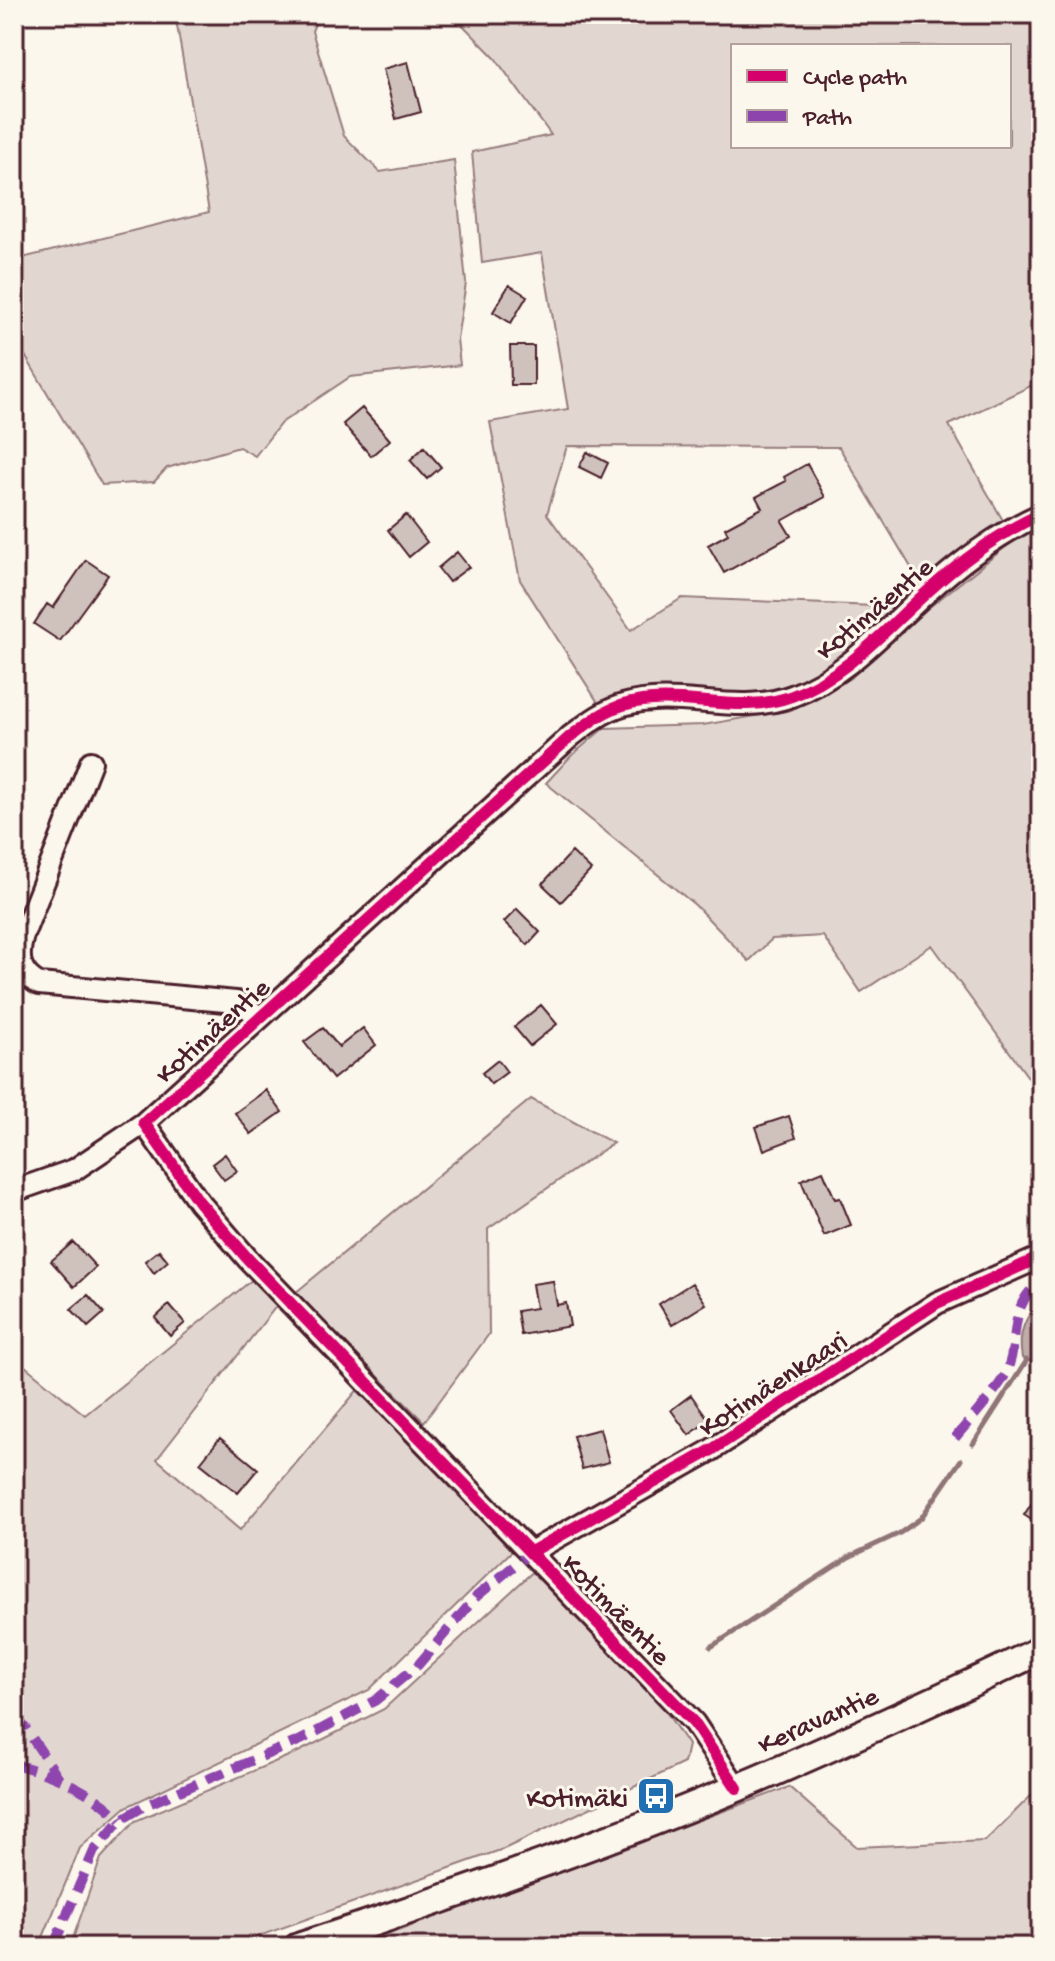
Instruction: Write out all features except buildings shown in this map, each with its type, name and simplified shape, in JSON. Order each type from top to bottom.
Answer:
[{"type":"main road","name":"Keravantie","points":[[298,1947],[579,1850],[737,1788],[1041,1650]]},
{"type":"street","name":"Kotimäentie","points":[[737,1788],[694,1723],[248,1259],[199,1202],[144,1123],[571,736],[597,716],[623,705],[647,701],[686,700],[751,706],[790,697],[815,686],[843,669],[928,591],[986,544],[1041,514]]},
{"type":"street","points":[[91,762],[23,935],[18,953],[21,966],[39,984],[236,1002],[246,1006],[259,1018]]},
{"type":"street","points":[[14,1191],[74,1170],[144,1123]]},
{"type":"street","name":"Kotimäenkaari","points":[[531,1552],[710,1451],[937,1303],[1041,1257]]},
{"type":"shaded area","points":[[175,14],[319,14],[312,31],[344,136],[380,172],[454,160],[466,283],[457,339],[460,365],[350,377],[281,423],[255,456],[239,447],[167,468],[154,482],[102,485],[14,337],[14,260],[209,212]]},
{"type":"shaded area","points":[[452,14],[1041,14],[1041,381],[949,425],[1005,524],[982,537],[921,584],[839,447],[567,446],[547,514],[631,630],[682,598],[898,607],[870,638],[805,683],[749,696],[640,693],[599,704],[520,580],[490,422],[568,409],[542,253],[482,263],[472,152],[551,135],[495,58]]},
{"type":"shaded area","points":[[1041,527],[1041,1113],[1030,1080],[932,945],[861,992],[823,936],[772,939],[749,961],[695,905],[546,783],[604,728],[703,725],[791,710],[852,677],[927,609],[1017,538]]},
{"type":"shaded area","points":[[531,1099],[613,1143],[488,1229],[489,1334],[424,1422],[295,1293]]},
{"type":"shaded area","points":[[253,1279],[277,1305],[157,1459],[240,1530],[360,1387],[516,1547],[369,1690],[126,1807],[80,1848],[39,1947],[14,1947],[14,1357],[85,1415]]},
{"type":"shaded area","points":[[1041,1297],[1041,1347],[1030,1361],[1022,1358],[1022,1333],[1027,1318]]},
{"type":"shaded area","points":[[539,1566],[639,1671],[688,1745],[684,1763],[506,1848],[228,1947],[70,1947],[101,1858],[135,1821],[298,1752],[384,1709]]},
{"type":"shaded area","points":[[1041,1786],[1041,1947],[354,1947],[789,1787],[857,1847],[985,1841]]},
{"type":"waterway","points":[[973,1444],[1027,1360]]},
{"type":"waterway","points":[[711,1647],[849,1557],[900,1533],[921,1518],[961,1460]]},
{"type":"marked path","points":[[955,1438],[1006,1373],[1018,1313],[1030,1291],[1041,1281]]},
{"type":"marked path","points":[[53,1947],[94,1851],[121,1820],[146,1805],[301,1740],[376,1700],[418,1665],[477,1596],[531,1552]]},
{"type":"marked path","points":[[14,1715],[59,1778]]},
{"type":"marked path","points":[[14,1764],[72,1785],[98,1800],[121,1820]]},
{"type":"cycle path","points":[[737,1788],[694,1723],[248,1259],[199,1202],[144,1123],[589,722],[623,705],[644,701],[665,699],[750,704],[771,702],[812,687],[864,651],[966,559],[1041,514]]},
{"type":"cycle path","points":[[531,1552],[710,1451],[937,1303],[1041,1257]]},
{"type":"place","name":"Kotimäki","points":[[656,1796]]}]
